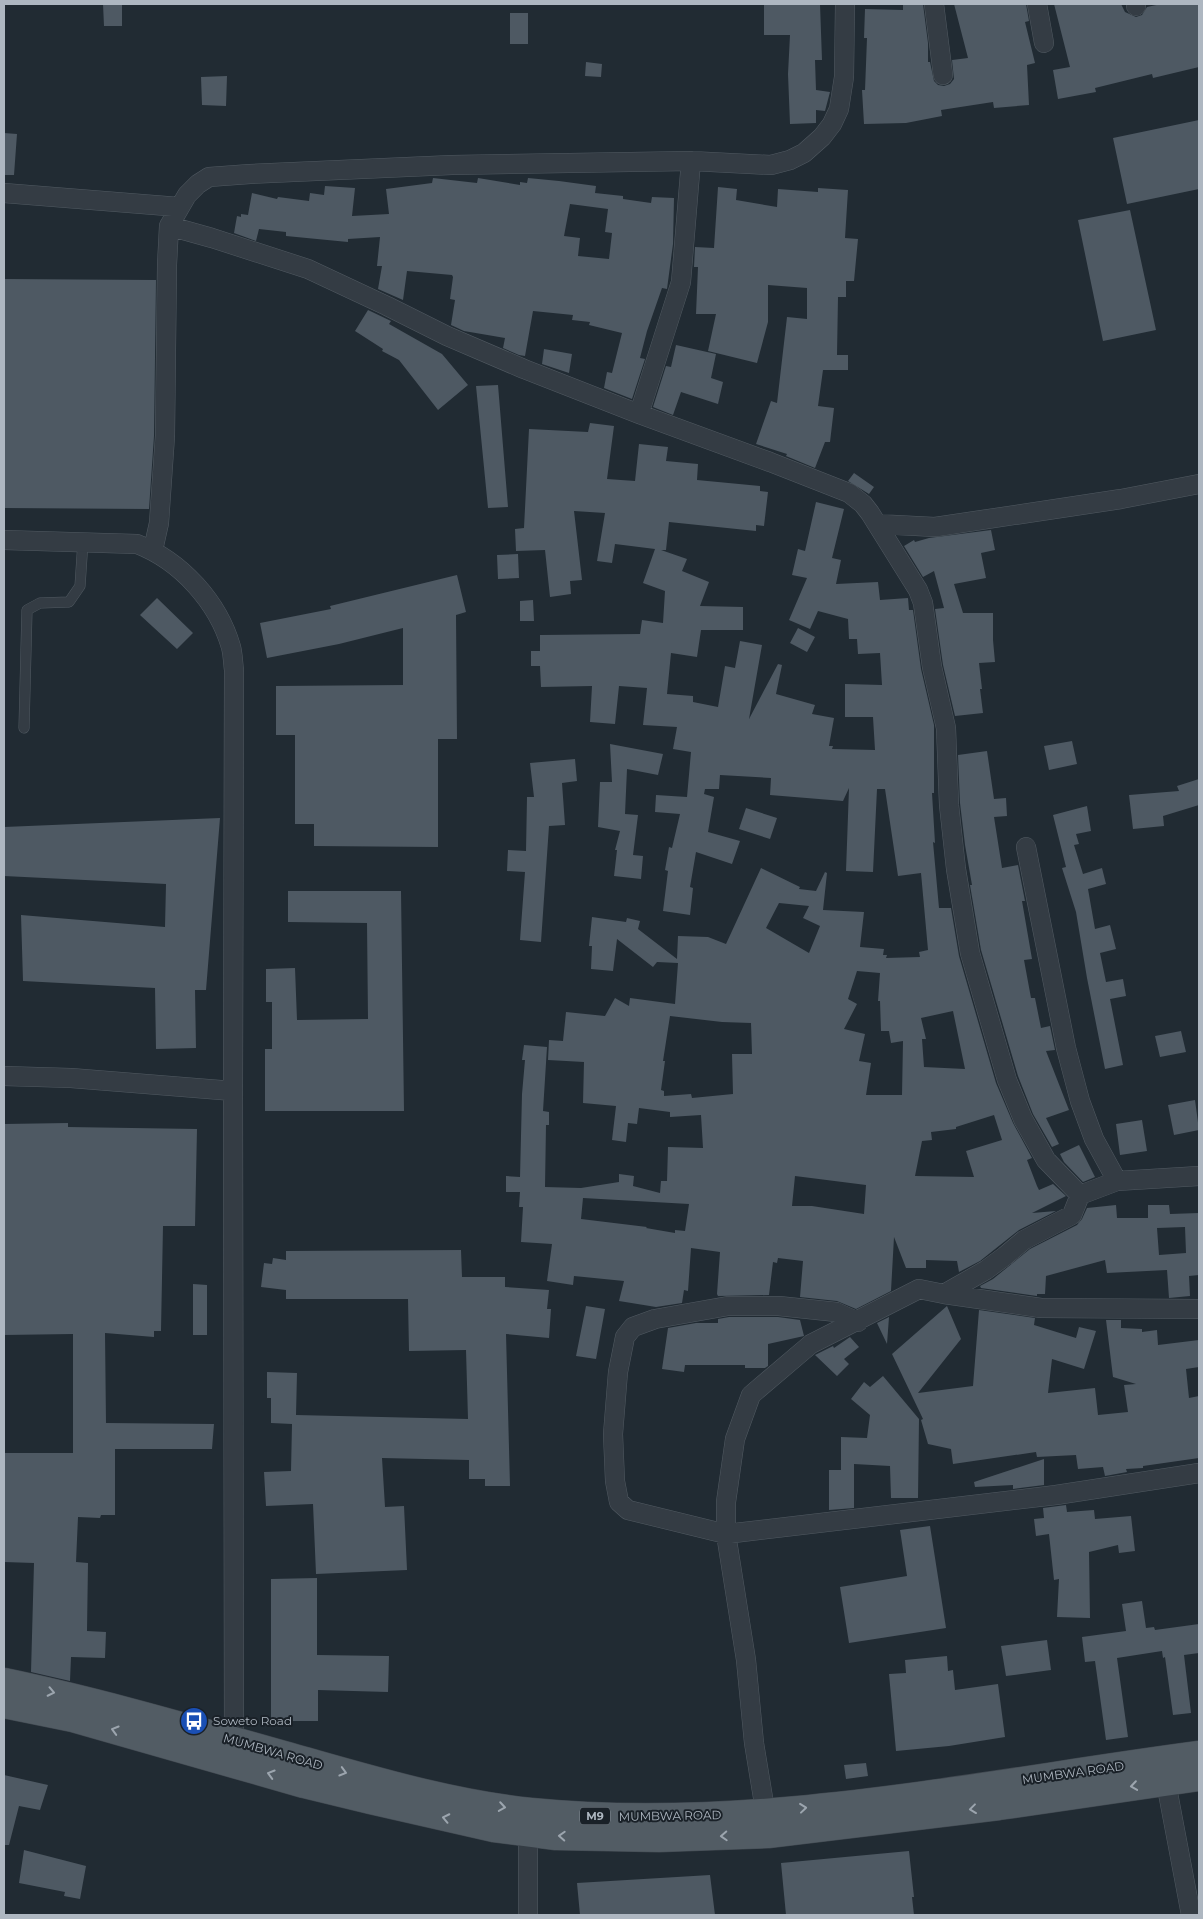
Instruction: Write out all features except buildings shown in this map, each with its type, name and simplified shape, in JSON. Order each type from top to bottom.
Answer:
[{"type":"main road","name":"MUMBWA ROAD","points":[[4,1682],[75,1697],[234,1752]]},
{"type":"main road","name":"MUMBWA ROAD","points":[[4,1704],[378,1782],[440,1796],[528,1822],[624,1817],[694,1817],[767,1823],[952,1791],[1163,1771],[1199,1777]]},
{"type":"main road","name":"MUMBWA ROAD","points":[[1163,1771],[1199,1755]]},
{"type":"street","points":[[152,550],[159,523],[165,436],[167,265],[170,226],[187,195],[198,184],[209,177],[452,165],[691,161],[771,165],[790,160],[804,153],[822,137],[832,124],[839,109],[844,77],[845,4]]},
{"type":"street","points":[[934,4],[943,74]]},
{"type":"street","points":[[1037,4],[1044,43]]},
{"type":"street","points":[[639,414],[681,282],[691,161]]},
{"type":"street","points":[[4,193],[179,207]]},
{"type":"street","points":[[170,226],[308,269],[448,336],[524,369],[849,493],[863,504],[918,590],[923,602],[931,658],[946,728],[950,814],[965,925],[970,953],[1007,1080],[1023,1119],[1046,1160],[1080,1195]]},
{"type":"street","points":[[877,524],[935,527],[1121,499],[1199,484]]},
{"type":"street","points":[[4,540],[137,544],[152,550],[176,567],[206,598],[220,622],[231,648],[234,670],[234,1752]]},
{"type":"street","points":[[1026,847],[1066,1048],[1080,1100],[1094,1139],[1117,1180]]},
{"type":"street","points":[[4,1076],[71,1078],[233,1091]]},
{"type":"street","points":[[944,1294],[993,1265],[1024,1240],[1072,1215],[1080,1195],[1117,1180],[1199,1176]]},
{"type":"street","points":[[767,1823],[754,1743],[746,1660],[726,1534],[726,1502],[735,1439],[751,1395],[811,1344],[858,1322],[919,1289],[1041,1308],[1199,1309]]},
{"type":"street","points":[[858,1322],[836,1312],[779,1306],[728,1306],[655,1319],[633,1327],[625,1336],[618,1372],[613,1434],[615,1482],[620,1502],[628,1510],[726,1534],[1056,1495],[1199,1473]]},
{"type":"street","points":[[1163,1771],[1191,1915]]},
{"type":"street","points":[[528,1822],[528,1915]]},
{"type":"lane","points":[[24,728],[27,610],[40,603],[68,602],[80,586],[83,541]]},
{"type":"place","name":"Soweto Road","points":[[194,1721]]}]
